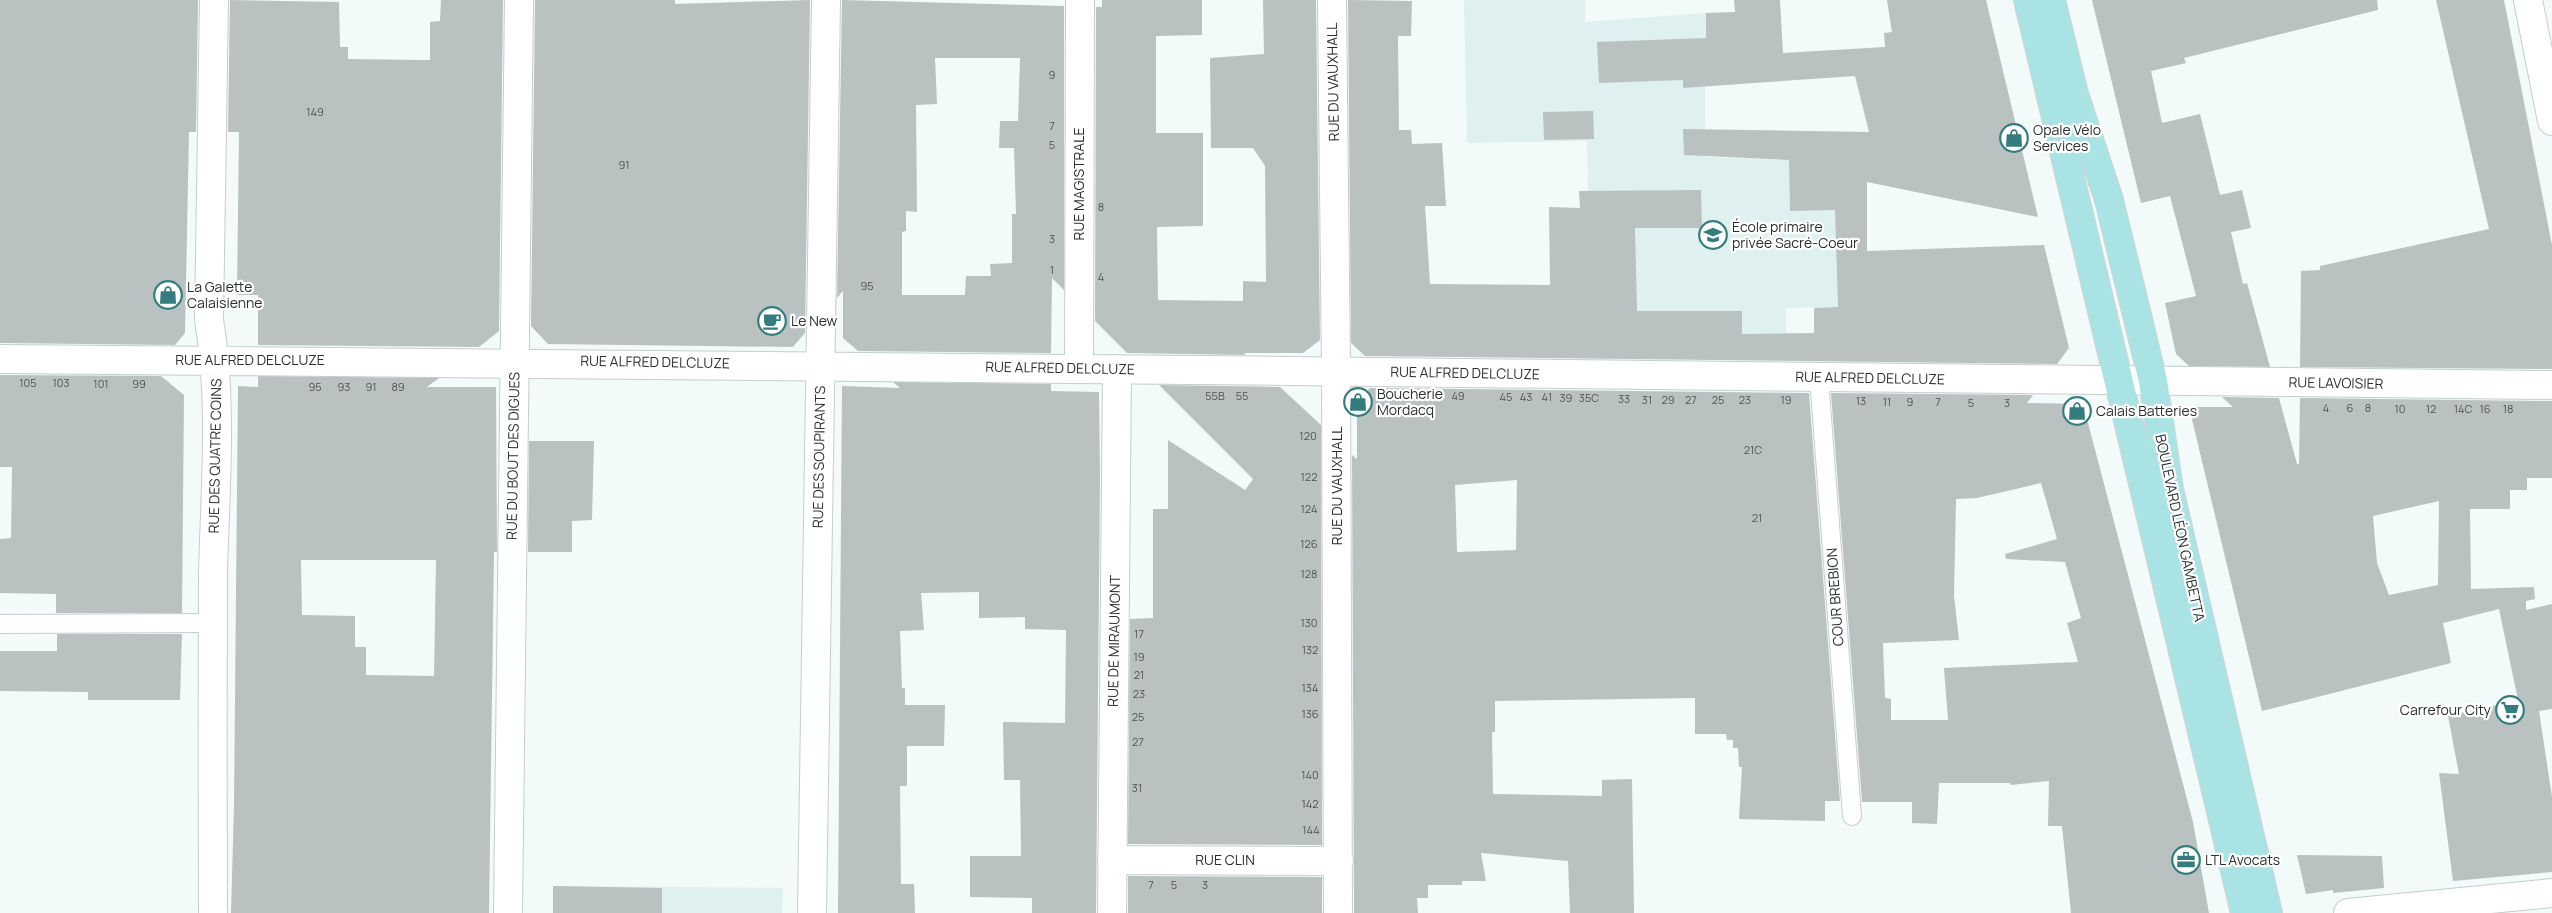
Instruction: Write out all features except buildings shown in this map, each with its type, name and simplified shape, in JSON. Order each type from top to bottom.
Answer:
[{"type":"main road","name":"BOULEVARD LÉON GAMBETTA","points":[[2028,0],[2245,913]]},
{"type":"main road","name":"BOULEVARD LÉON GAMBETTA","points":[[2052,0],[2074,94],[2110,200],[2153,381],[2169,489],[2268,913]]},
{"type":"street","name":"RUE DES QUATRE COINS","points":[[213,913],[213,623],[216,360],[209,320],[214,0]]},
{"type":"street","name":"RUE DU BOUT DES DIGUES","points":[[508,913],[519,0]]},
{"type":"street","name":"RUE DES SOUPIRANTS","points":[[812,913],[826,0]]},
{"type":"street","name":"RUE MAGISTRALE","points":[[1079,369],[1080,0]]},
{"type":"street","name":"RUE DU VAUXHALL","points":[[1332,0],[1336,371],[1338,913]]},
{"type":"street","points":[[2528,0],[2552,122]]},
{"type":"street","name":"RUE ALFRED DELCLUZE","points":[[0,359],[821,364],[1079,369],[2119,381]]},
{"type":"street","name":"RUE DE MIRAUMONT","points":[[1112,913],[1117,369]]},
{"type":"street","name":"RUE LAVOISIER","points":[[2119,381],[2552,385]]},
{"type":"street","name":"RUE CLIN","points":[[1112,860],[1339,861]]},
{"type":"street","points":[[2348,913],[2552,893]]},
{"type":"lane","name":"COUR BREBION","points":[[1819,378],[1852,816]]},
{"type":"lane","points":[[0,624],[213,623]]},
{"type":"shaded area","name":"École primaire privée Sacré-Coeur","points":[[1464,0],[1585,0],[1585,22],[1706,13],[1705,157],[1834,162],[1838,307],[1786,308],[1786,360],[1592,358],[1587,141],[1467,143]]},
{"type":"shaded area","points":[[553,886],[783,888],[782,913],[553,913]]},
{"type":"place","name":"Opale Vélo Services","points":[[2014,138]]},
{"type":"place","name":"École primaire privée Sacré-Coeur","points":[[1713,235]]},
{"type":"place","name":"La Galette Calaisienne","points":[[168,295]]},
{"type":"place","name":"Le New","points":[[772,321]]},
{"type":"place","name":"Boucherie Mordacq","points":[[1358,402]]},
{"type":"place","name":"Calais Batteries","points":[[2077,411]]},
{"type":"place","name":"Carrefour City","points":[[2510,710]]},
{"type":"place","name":"LTL Avocats","points":[[2186,860]]}]
